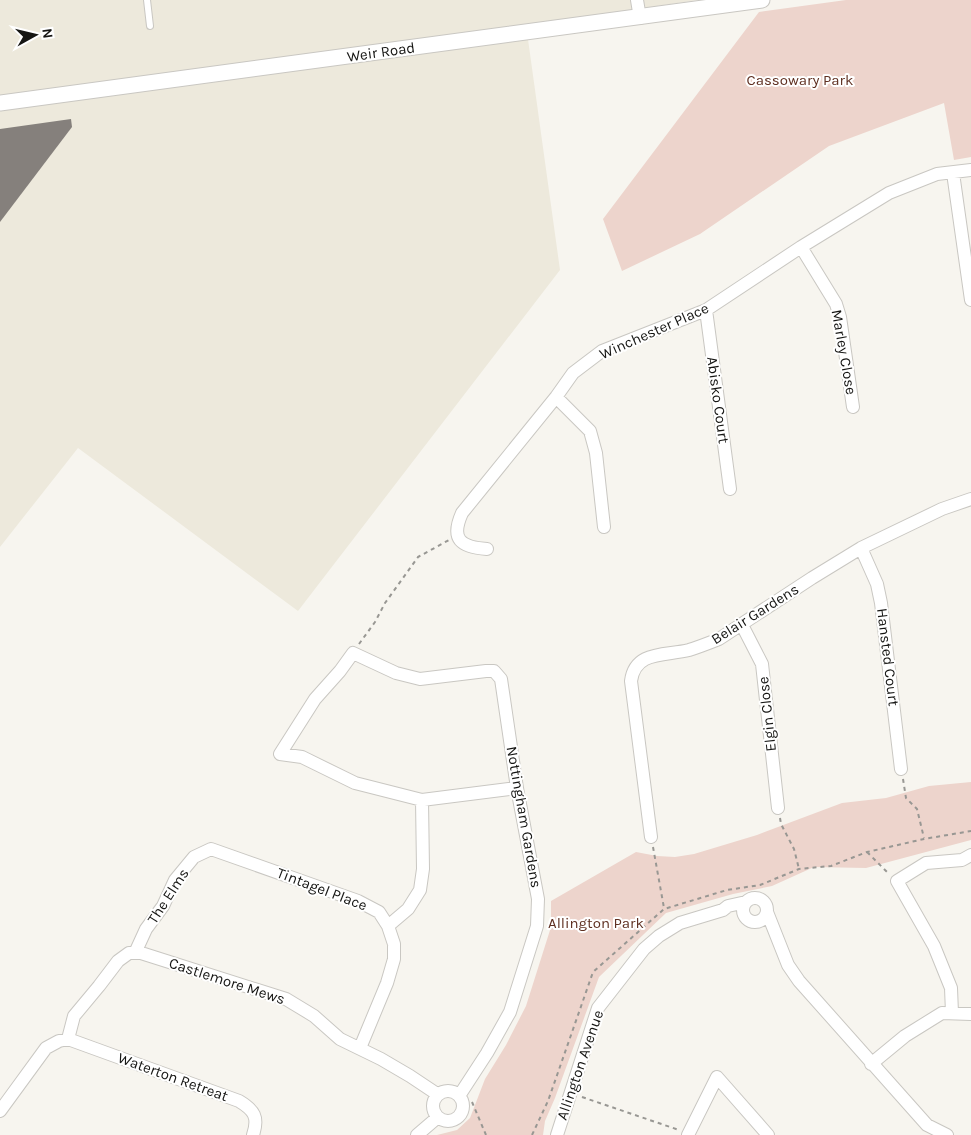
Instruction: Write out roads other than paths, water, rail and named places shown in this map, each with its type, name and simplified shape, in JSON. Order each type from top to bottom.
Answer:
[{"type":"street","points":[[637,0],[640,18]]},
{"type":"street","name":"Weir Road","points":[[0,103],[762,0]]},
{"type":"street","name":"Winchester Place","points":[[487,549],[471,548],[463,544],[458,535],[457,524],[462,513],[556,397],[573,373],[602,352],[706,310],[801,247],[889,193],[937,174],[971,170]]},
{"type":"street","points":[[953,173],[971,300]]},
{"type":"street","name":"Marley Close","points":[[801,247],[836,304],[840,318],[853,407]]},
{"type":"street","name":"Abisko Court","points":[[706,310],[730,489]]},
{"type":"street","points":[[556,397],[590,431],[596,453],[604,527]]},
{"type":"street","name":"Belair Gardens","points":[[652,837],[631,681],[632,672],[640,661],[648,657],[687,651],[705,645],[742,625],[812,578],[862,548],[942,508],[971,499]]},
{"type":"street","name":"Hansted Court","points":[[862,548],[881,603],[901,770]]},
{"type":"street","name":"Elgin Close","points":[[742,625],[762,664],[778,808]]},
{"type":"street","name":"Nottingham Gardens","points":[[422,800],[355,783],[302,757],[280,754],[315,699],[353,653],[396,673],[420,679],[494,671],[501,679],[517,788],[538,899],[537,926],[510,1012],[487,1053],[459,1096]]},
{"type":"street","points":[[388,926],[408,909],[420,890],[423,869],[422,800],[517,788]]},
{"type":"street","name":"Tintagel Place","points":[[211,849],[358,901],[379,912],[388,926],[394,944],[394,959],[387,983],[360,1048]]},
{"type":"street","name":"The Elms","points":[[135,953],[146,929],[164,906],[175,880],[194,856],[211,849]]},
{"type":"street","points":[[952,1013],[951,988],[934,946],[896,882],[926,863],[962,860],[971,855]]},
{"type":"street","points":[[744,915],[743,907],[746,902],[753,898],[761,899],[766,905],[764,917],[776,936],[788,964],[799,982],[872,1064],[924,1130],[947,1135]]},
{"type":"street","name":"Allington Avenue","points":[[557,1135],[598,1008],[644,948],[680,923],[723,910],[728,906],[746,902]]},
{"type":"street","points":[[723,910],[744,915],[750,921],[757,922],[764,917]]},
{"type":"street","points":[[0,1112],[46,1048],[59,1041],[68,1039],[74,1016],[118,961],[128,953],[135,953]]},
{"type":"street","name":"Castlemore Mews","points":[[135,953],[141,953],[286,999],[314,1016],[340,1039],[410,1076],[438,1094]]},
{"type":"street","points":[[872,1064],[905,1036],[942,1013],[971,1014]]},
{"type":"street","name":"Waterton Retreat","points":[[68,1039],[239,1101],[252,1108],[256,1118],[253,1135]]},
{"type":"street","points":[[688,1134],[717,1077],[768,1135]]},
{"type":"street","points":[[449,1090],[459,1096],[463,1107],[457,1118],[445,1121],[438,1117],[433,1110],[435,1098],[438,1094],[449,1090]]},
{"type":"street","points":[[417,1135],[438,1117]]},
{"type":"lane","points":[[147,0],[150,26]]},
{"type":"park label","name":"Cassowary Park","points":[[800,80]]},
{"type":"park label","name":"Allington Park","points":[[596,923]]}]
